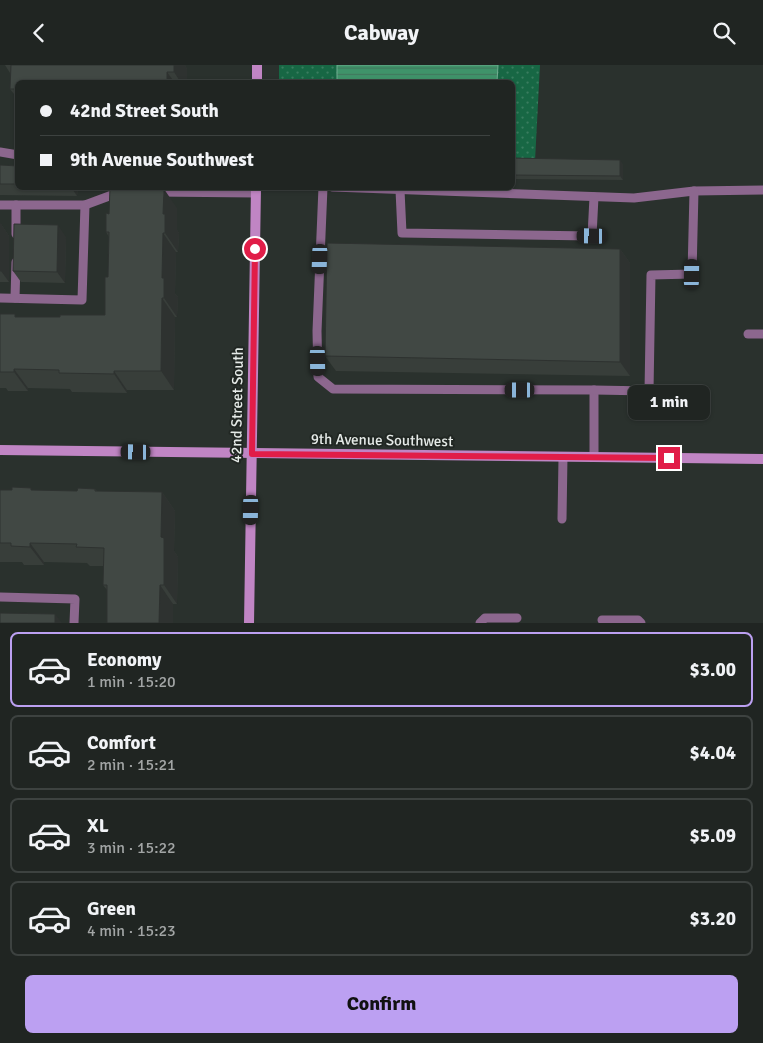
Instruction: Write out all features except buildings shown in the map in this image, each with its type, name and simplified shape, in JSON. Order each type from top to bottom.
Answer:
[{"type":"street","points":[[257,65],[257,80]]},
{"type":"street","name":"42nd Street South","points":[[249,623],[256,190]]},
{"type":"street","name":"9th Avenue Southwest","points":[[0,450],[763,459]]},
{"type":"lane","points":[[0,152],[15,154]]},
{"type":"lane","points":[[0,205],[85,205],[123,191],[256,190]]},
{"type":"lane","points":[[323,190],[317,331],[318,377],[333,389],[649,391],[651,275],[692,274],[694,191]]},
{"type":"lane","points":[[594,197],[592,236],[402,233],[400,190],[634,198],[694,191],[763,190]]},
{"type":"lane","points":[[15,299],[16,205]]},
{"type":"lane","points":[[0,298],[82,300],[85,205]]},
{"type":"lane","points":[[748,334],[763,334]]},
{"type":"lane","points":[[594,390],[594,457]]},
{"type":"lane","points":[[562,519],[563,457]]},
{"type":"lane","points":[[0,597],[74,599],[74,623]]},
{"type":"lane","points":[[480,623],[485,618],[517,619]]},
{"type":"lane","points":[[602,620],[638,620],[641,623]]},
{"type":"shaded area","points":[[279,65],[540,65],[535,161],[515,160],[515,80],[279,80]]},
{"type":"shaded area","points":[[337,65],[498,65],[497,80],[337,80]]},
{"type":"route","points":[[255,249],[252,454],[669,458]]}]
